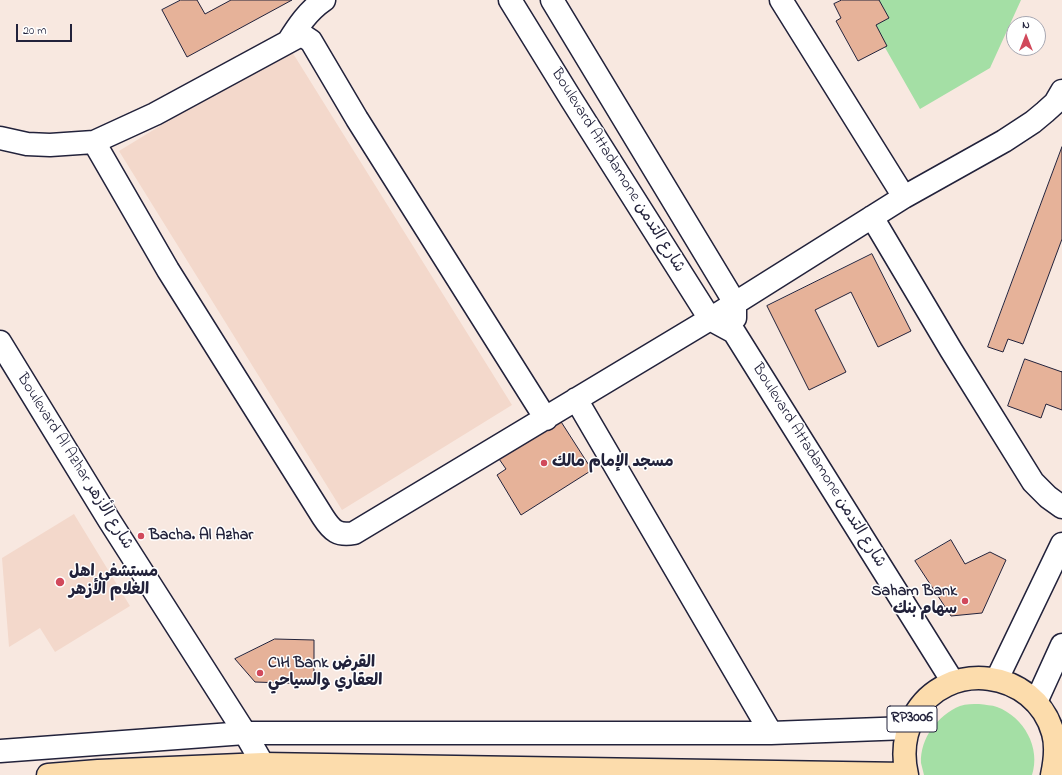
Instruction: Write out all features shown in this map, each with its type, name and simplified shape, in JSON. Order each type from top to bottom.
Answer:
[{"type":"main road","name":"RP3006","points":[[48,775],[98,771],[266,769],[906,774],[903,751],[908,728],[918,708],[933,693],[953,682],[967,678],[982,678],[997,679],[1012,684],[1025,692],[1056,722],[1059,744],[1052,775]]},
{"type":"street","points":[[288,42],[302,20],[324,0]]},
{"type":"street","name":"Boulevard Attadamone شارع التدمن","points":[[510,0],[710,319],[734,332],[953,682]]},
{"type":"street","name":"Boulevard Attadamone شارع التدمن","points":[[552,0],[735,303]]},
{"type":"street","points":[[781,0],[904,197]]},
{"type":"street","points":[[0,138],[27,144],[50,145],[94,142],[155,114],[299,36],[305,37],[311,41],[357,119],[546,419]]},
{"type":"street","points":[[94,142],[168,270],[323,517],[329,526],[337,533],[345,535],[354,533],[546,419],[576,399],[710,319],[904,197],[997,145],[1033,122],[1055,103],[1062,91]]},
{"type":"street","points":[[872,217],[951,350],[1033,482],[1048,497],[1062,507]]},
{"type":"street","points":[[734,332],[735,303]]},
{"type":"street","name":"Boulevard Al Azhar شارع الأزهر","points":[[0,342],[109,520],[245,733],[266,769]]},
{"type":"street","points":[[576,399],[771,733]]},
{"type":"street","points":[[997,679],[1062,544]]},
{"type":"street","points":[[1036,702],[1062,645]]},
{"type":"street","points":[[0,751],[245,733],[771,733],[908,728]]},
{"type":"shaded area","points":[[289,47],[512,405],[342,510],[119,151]]},
{"type":"shaded area","name":"مستشفى اهل الغلام الأزهر","points":[[74,514],[130,606],[55,652],[40,628],[9,647],[2,558]]},
{"type":"green space","points":[[878,0],[1021,0],[1014,16],[1006,16],[1006,33],[990,68],[920,109],[863,9]]},
{"type":"green space","points":[[979,704],[995,706],[1007,712],[1022,726],[1032,744],[1034,765],[1032,775],[924,775],[921,763],[921,754],[927,736],[932,728],[944,715],[952,710],[962,705]]},
{"type":"building","points":[[181,0],[197,0],[205,14],[231,0],[292,0],[187,57],[162,10]]},
{"type":"building","points":[[842,0],[879,0],[889,18],[876,25],[887,46],[858,61],[836,21],[841,18],[834,4]]},
{"type":"building","points":[[1062,147],[1062,239],[1023,344],[1008,339],[1003,352],[988,347]]},
{"type":"building","points":[[872,254],[911,331],[878,347],[851,292],[815,310],[846,372],[809,390],[767,306]]},
{"type":"building","points":[[1025,359],[1062,372],[1062,410],[1046,404],[1041,418],[1008,406]]},
{"type":"building","name":"مسجد الإمام مالك","points":[[558,417],[592,470],[521,515],[497,475],[506,469],[497,456]]},
{"type":"building","points":[[951,540],[965,564],[990,552],[1006,560],[982,613],[951,616],[915,561]]},
{"type":"building","points":[[275,639],[314,640],[314,684],[255,682],[235,659]]},
{"type":"place","name":"مسجد الإمام مالك","points":[[544,463]]},
{"type":"place","name":"Bacha. Al Azhar","points":[[141,536]]},
{"type":"place","name":"مستشفى اهل الغلام الأزهر","points":[[60,582]]},
{"type":"place","name":"Saham Bank سهام بنك","points":[[965,601]]},
{"type":"place","name":"CIH Bank القرض العقاري والسياحي","points":[[260,673]]}]
